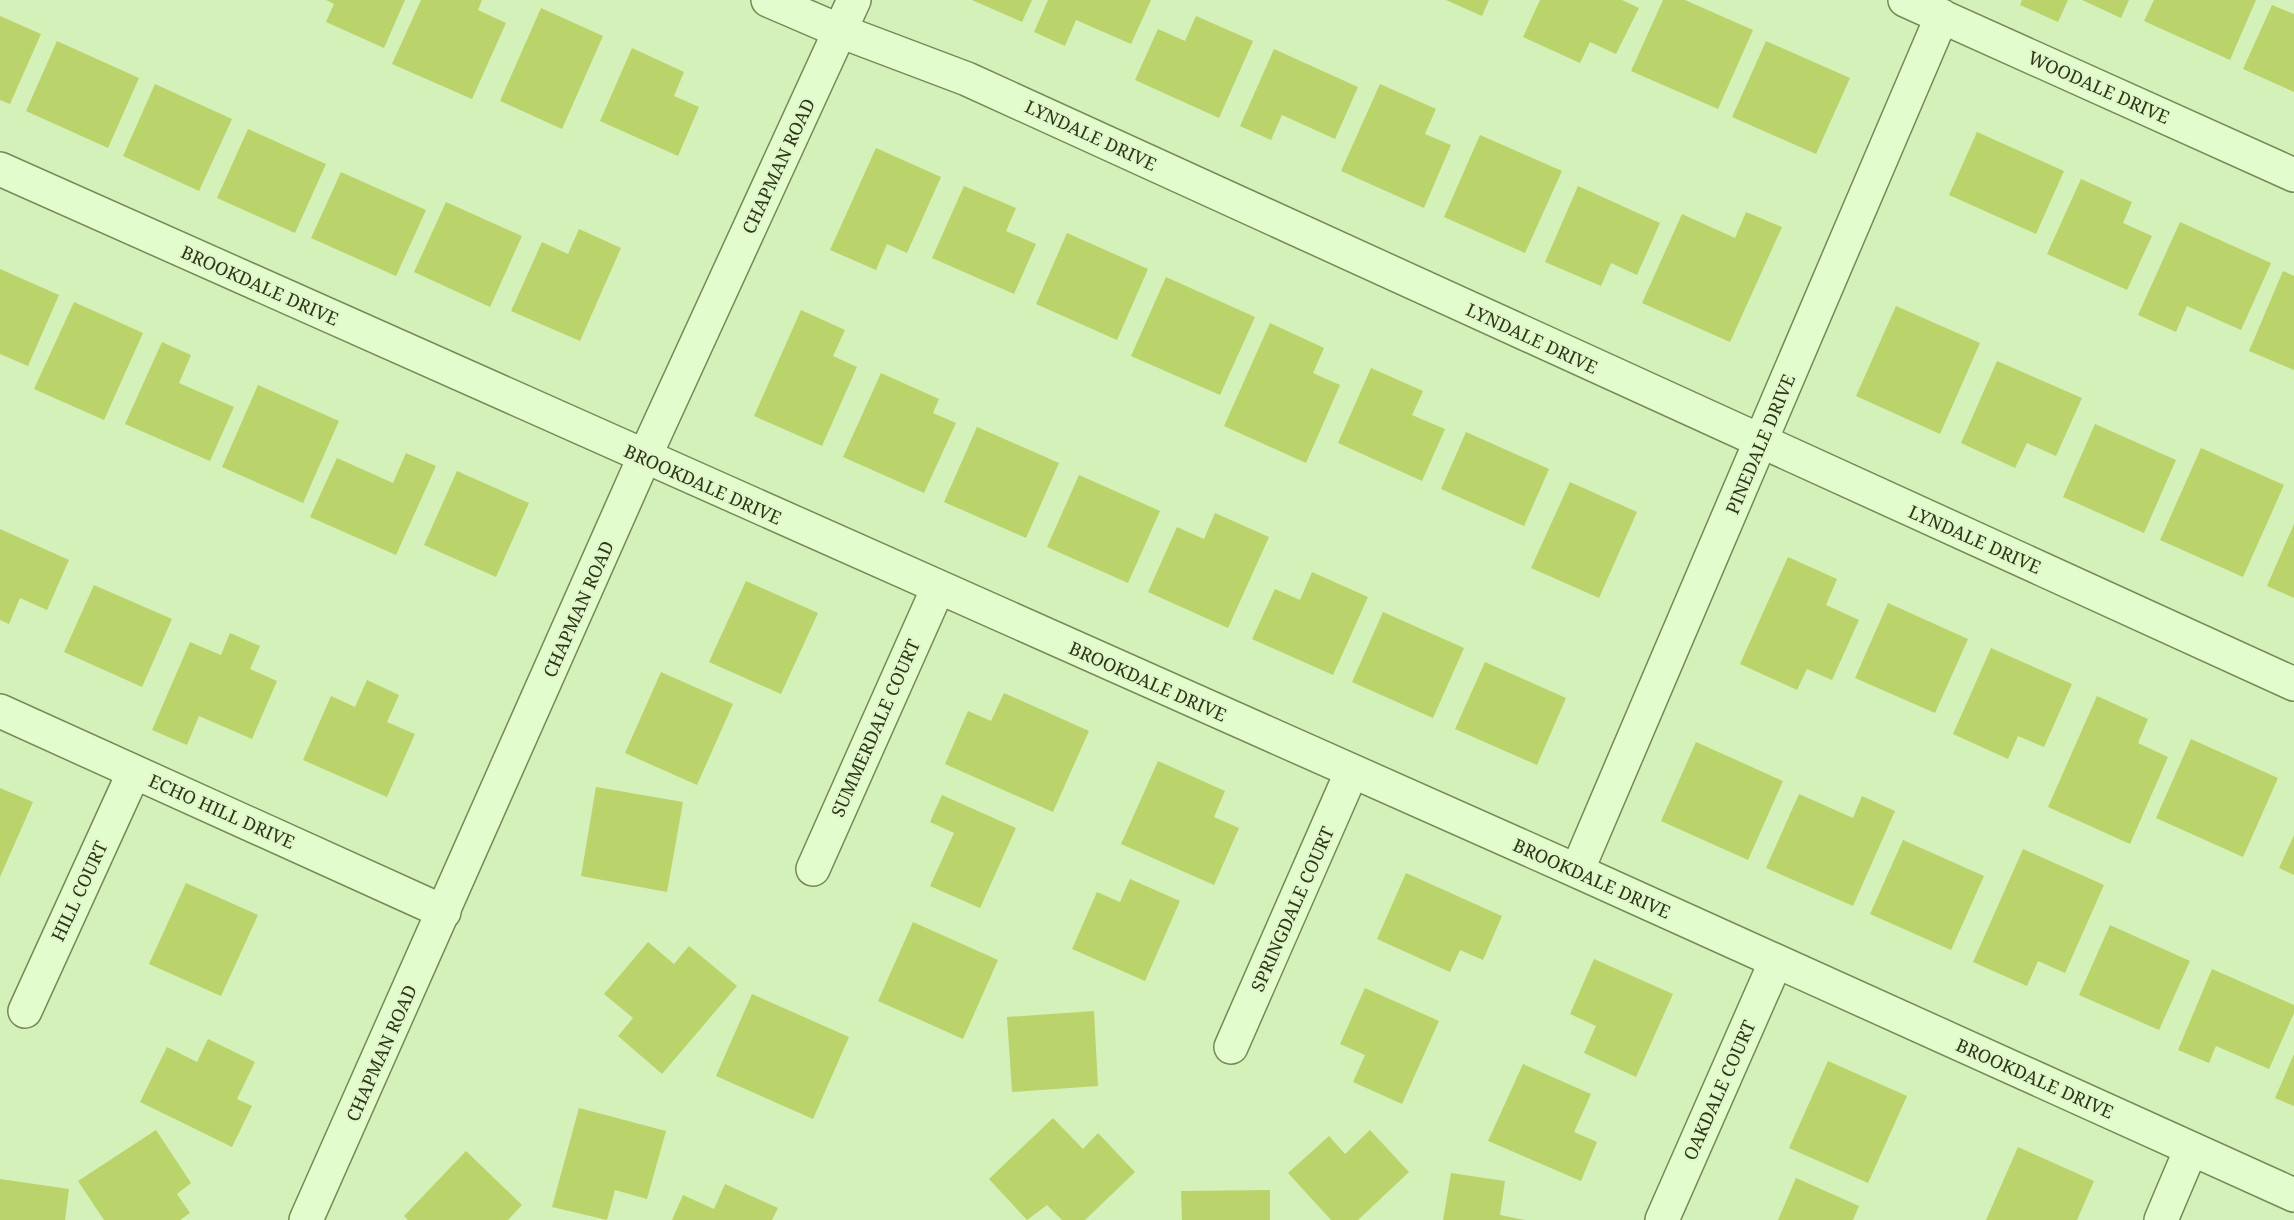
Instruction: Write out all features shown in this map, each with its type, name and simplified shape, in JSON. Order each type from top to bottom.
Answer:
[{"type":"street","name":"LYNDALE DRIVE","points":[[768,0],[840,31],[967,79],[2294,684]]},
{"type":"street","name":"CHAPMAN ROAD","points":[[306,1220],[644,458],[854,0]]},
{"type":"street","name":"WOODALE DRIVE","points":[[1905,0],[2294,175]]},
{"type":"street","name":"PINEDALE DRIVE","points":[[1577,871],[1942,16]]},
{"type":"street","name":"BROOKDALE DRIVE","points":[[0,169],[644,458],[1577,871],[2294,1195]]},
{"type":"street","name":"SUMMERDALE COURT","points":[[813,869],[938,588]]},
{"type":"street","name":"ECHO HILL DRIVE","points":[[0,711],[444,912]]},
{"type":"street","name":"SPRINGDALE COURT","points":[[1231,1047],[1352,771]]},
{"type":"street","name":"HILL COURT","points":[[25,1011],[134,772]]},
{"type":"street","name":"OAKDALE COURT","points":[[1662,1220],[1776,961]]},
{"type":"street","points":[[2161,1220],[2191,1149]]},
{"type":"building","points":[[326,0],[405,0],[384,48],[326,22],[334,4]]},
{"type":"building","points":[[421,0],[482,0],[478,10],[506,23],[472,99],[392,64]]},
{"type":"building","points":[[972,0],[1032,0],[1022,22]]},
{"type":"building","points":[[1048,0],[1151,0],[1131,44],[1076,20],[1065,46],[1034,32]]},
{"type":"building","points":[[1446,0],[1489,0],[1482,16]]},
{"type":"building","points":[[1540,0],[1622,0],[1639,8],[1616,54],[1590,42],[1580,63],[1523,37]]},
{"type":"building","points":[[1663,0],[1685,0],[1753,30],[1718,109],[1631,71]]},
{"type":"building","points":[[2022,0],[2068,0],[2058,22],[2020,5]]},
{"type":"building","points":[[2082,0],[2129,0],[2121,18]]},
{"type":"building","points":[[2154,0],[2256,0],[2230,60],[2144,21]]},
{"type":"building","points":[[2272,5],[2294,14],[2294,92],[2243,69]]},
{"type":"building","points":[[541,8],[603,36],[562,129],[500,101]]},
{"type":"building","points":[[0,16],[41,34],[10,104],[0,100]]},
{"type":"building","points":[[1196,16],[1253,41],[1219,118],[1135,80],[1158,29],[1185,41]]},
{"type":"building","points":[[57,41],[139,78],[108,148],[26,111]]},
{"type":"building","points":[[1766,41],[1850,78],[1816,154],[1732,117]]},
{"type":"building","points":[[632,48],[684,72],[674,96],[699,107],[678,156],[600,121]]},
{"type":"building","points":[[1274,49],[1358,87],[1335,139],[1282,115],[1271,140],[1240,126]]},
{"type":"building","points":[[155,84],[232,119],[199,191],[123,156]]},
{"type":"building","points":[[1380,84],[1436,109],[1425,134],[1451,145],[1424,208],[1341,171]]},
{"type":"building","points":[[248,129],[326,164],[295,233],[217,198]]},
{"type":"building","points":[[1977,132],[2064,171],[2036,234],[1949,195]]},
{"type":"building","points":[[1480,135],[1562,171],[1525,253],[1444,217]]},
{"type":"building","points":[[876,148],[941,177],[907,253],[887,244],[876,270],[830,250]]},
{"type":"building","points":[[341,172],[426,210],[396,276],[311,238]]},
{"type":"building","points":[[2081,179],[2132,202],[2123,223],[2152,236],[2127,290],[2047,254]]},
{"type":"building","points":[[964,186],[1016,208],[1006,231],[1036,244],[1014,294],[932,258]]},
{"type":"building","points":[[1578,186],[1660,223],[1637,275],[1611,263],[1601,286],[1545,262]]},
{"type":"building","points":[[446,202],[522,236],[490,307],[414,272]]},
{"type":"building","points":[[1746,212],[1782,227],[1730,342],[1642,303],[1682,214],[1735,238]]},
{"type":"building","points":[[2180,222],[2271,263],[2241,330],[2187,306],[2176,332],[2138,315]]},
{"type":"building","points":[[579,229],[621,248],[580,341],[511,311],[542,242],[568,254]]},
{"type":"building","points":[[1067,233],[1148,269],[1117,340],[1036,304]]},
{"type":"building","points":[[0,269],[59,295],[28,366],[0,354]]},
{"type":"building","points":[[2283,271],[2294,276],[2294,370],[2249,351]]},
{"type":"building","points":[[1166,277],[1255,317],[1220,395],[1131,356]]},
{"type":"building","points":[[74,302],[143,333],[104,420],[34,389]]},
{"type":"building","points":[[1896,306],[1980,343],[1940,434],[1856,396]]},
{"type":"building","points":[[801,310],[845,330],[833,356],[857,367],[822,446],[754,416]]},
{"type":"building","points":[[1270,323],[1324,348],[1313,373],[1340,385],[1306,463],[1224,426]]},
{"type":"building","points":[[162,342],[191,355],[179,383],[234,407],[210,461],[125,424]]},
{"type":"building","points":[[1997,361],[2082,398],[2056,456],[2027,443],[2015,468],[1961,443]]},
{"type":"building","points":[[1371,368],[1423,391],[1412,415],[1445,429],[1422,481],[1338,443]]},
{"type":"building","points":[[881,373],[939,399],[933,413],[956,423],[924,493],[843,457]]},
{"type":"building","points":[[258,385],[339,421],[303,503],[222,467]]},
{"type":"building","points":[[2095,424],[2176,460],[2144,533],[2063,497]]},
{"type":"building","points":[[977,427],[1059,463],[1026,538],[944,502]]},
{"type":"building","points":[[1466,432],[1549,469],[1524,526],[1441,489]]},
{"type":"building","points":[[2201,448],[2284,485],[2243,577],[2160,540]]},
{"type":"building","points":[[406,453],[436,466],[396,555],[310,517],[337,458],[393,483]]},
{"type":"building","points":[[457,471],[529,503],[496,577],[424,545]]},
{"type":"building","points":[[1079,475],[1160,511],[1128,583],[1047,547]]},
{"type":"building","points":[[1570,482],[1637,512],[1599,598],[1531,568]]},
{"type":"building","points":[[1215,513],[1269,537],[1228,628],[1148,592],[1177,527],[1204,539]]},
{"type":"building","points":[[2294,524],[2294,598],[2267,586]]},
{"type":"building","points":[[0,529],[69,560],[47,610],[20,598],[9,624],[0,620]]},
{"type":"building","points":[[1788,557],[1837,579],[1826,605],[1859,620],[1832,680],[1807,669],[1797,690],[1740,664]]},
{"type":"building","points":[[1312,572],[1368,597],[1333,675],[1252,639],[1275,589],[1300,600]]},
{"type":"building","points":[[746,581],[818,613],[781,694],[709,662]]},
{"type":"building","points":[[94,585],[172,619],[142,687],[64,652]]},
{"type":"building","points":[[1888,603],[1968,639],[1935,713],[1855,678]]},
{"type":"building","points":[[1383,612],[1464,648],[1433,718],[1352,682]]},
{"type":"building","points":[[230,633],[260,646],[250,669],[277,681],[252,739],[199,716],[187,745],[152,730],[190,642],[221,655]]},
{"type":"building","points":[[1991,648],[2072,684],[2044,747],[2018,736],[2008,759],[1953,734]]},
{"type":"building","points":[[1485,662],[1566,698],[1537,765],[1455,729]]},
{"type":"building","points":[[661,672],[733,704],[697,785],[625,753]]},
{"type":"building","points":[[367,680],[399,695],[387,722],[415,734],[387,797],[303,760],[331,696],[355,707]]},
{"type":"building","points":[[1004,693],[1089,731],[1053,812],[945,764],[968,711],[991,721]]},
{"type":"building","points":[[2097,696],[2148,719],[2138,743],[2168,757],[2130,844],[2048,807]]},
{"type":"building","points":[[2191,739],[2278,778],[2243,857],[2156,818]]},
{"type":"building","points":[[1696,742],[1783,781],[1748,860],[1661,821]]},
{"type":"building","points":[[1158,761],[1225,791],[1214,817],[1239,828],[1214,885],[1121,844]]},
{"type":"building","points":[[596,787],[683,802],[667,892],[581,876]]},
{"type":"building","points":[[0,788],[33,802],[0,877]]},
{"type":"building","points":[[1799,794],[1853,818],[1862,796],[1895,811],[1853,906],[1766,868]]},
{"type":"building","points":[[942,795],[1016,828],[980,908],[930,886],[954,833],[930,822]]},
{"type":"building","points":[[2294,835],[2294,875],[2279,868]]},
{"type":"building","points":[[1903,840],[1984,876],[1951,950],[1870,914]]},
{"type":"building","points":[[2023,849],[2104,885],[2065,973],[2038,961],[2027,986],[1973,962]]},
{"type":"building","points":[[1406,873],[1502,916],[1483,960],[1460,950],[1450,972],[1377,939]]},
{"type":"building","points":[[1130,879],[1180,901],[1145,981],[1072,949],[1097,892],[1120,902]]},
{"type":"building","points":[[186,883],[258,915],[221,996],[149,964]]},
{"type":"building","points":[[913,922],[998,960],[963,1039],[878,1001]]},
{"type":"building","points":[[2110,925],[2190,961],[2159,1030],[2079,995]]},
{"type":"building","points":[[648,942],[674,964],[689,946],[737,986],[662,1074],[618,1036],[633,1018],[604,994]]},
{"type":"building","points":[[1594,959],[1673,994],[1636,1077],[1584,1053],[1596,1026],[1570,1014]]},
{"type":"building","points":[[2212,969],[2294,1005],[2294,1013],[2269,1069],[2216,1046],[2209,1063],[2178,1050]]},
{"type":"building","points":[[1365,988],[1439,1021],[1402,1104],[1353,1082],[1365,1055],[1340,1044]]},
{"type":"building","points":[[752,994],[849,1037],[813,1119],[716,1076]]},
{"type":"building","points":[[1094,1011],[1098,1086],[1012,1092],[1007,1017]]},
{"type":"building","points":[[208,1039],[255,1062],[237,1099],[252,1106],[232,1147],[140,1102],[167,1047],[197,1062]]},
{"type":"building","points":[[2294,1054],[2294,1106],[2275,1098]]},
{"type":"building","points":[[1828,1061],[1907,1096],[1868,1183],[1789,1148]]},
{"type":"building","points":[[1523,1064],[1591,1094],[1574,1132],[1597,1142],[1581,1181],[1488,1141]]},
{"type":"building","points":[[579,1108],[666,1131],[647,1199],[615,1190],[607,1220],[552,1207]]},
{"type":"building","points":[[1053,1118],[1083,1149],[1098,1133],[1135,1172],[1085,1220],[1062,1220],[1047,1205],[1027,1220],[989,1179]]},
{"type":"building","points":[[156,1130],[191,1183],[177,1194],[190,1213],[180,1220],[104,1220],[78,1181]]},
{"type":"building","points":[[1370,1130],[1409,1172],[1358,1220],[1331,1220],[1288,1173],[1329,1136],[1345,1154]]},
{"type":"building","points":[[2018,1147],[2094,1181],[2077,1220],[1986,1220]]},
{"type":"building","points":[[466,1151],[522,1205],[508,1220],[408,1220],[404,1216]]},
{"type":"building","points":[[1451,1173],[1505,1181],[1500,1215],[1525,1220],[1443,1220]]},
{"type":"building","points":[[1796,1178],[1859,1206],[1853,1220],[1778,1220]]},
{"type":"building","points":[[0,1179],[69,1189],[65,1220],[0,1220]]},
{"type":"building","points":[[725,1184],[778,1208],[772,1220],[672,1220],[683,1195],[714,1209]]},
{"type":"building","points":[[1270,1190],[1270,1220],[1182,1220],[1181,1191]]}]
